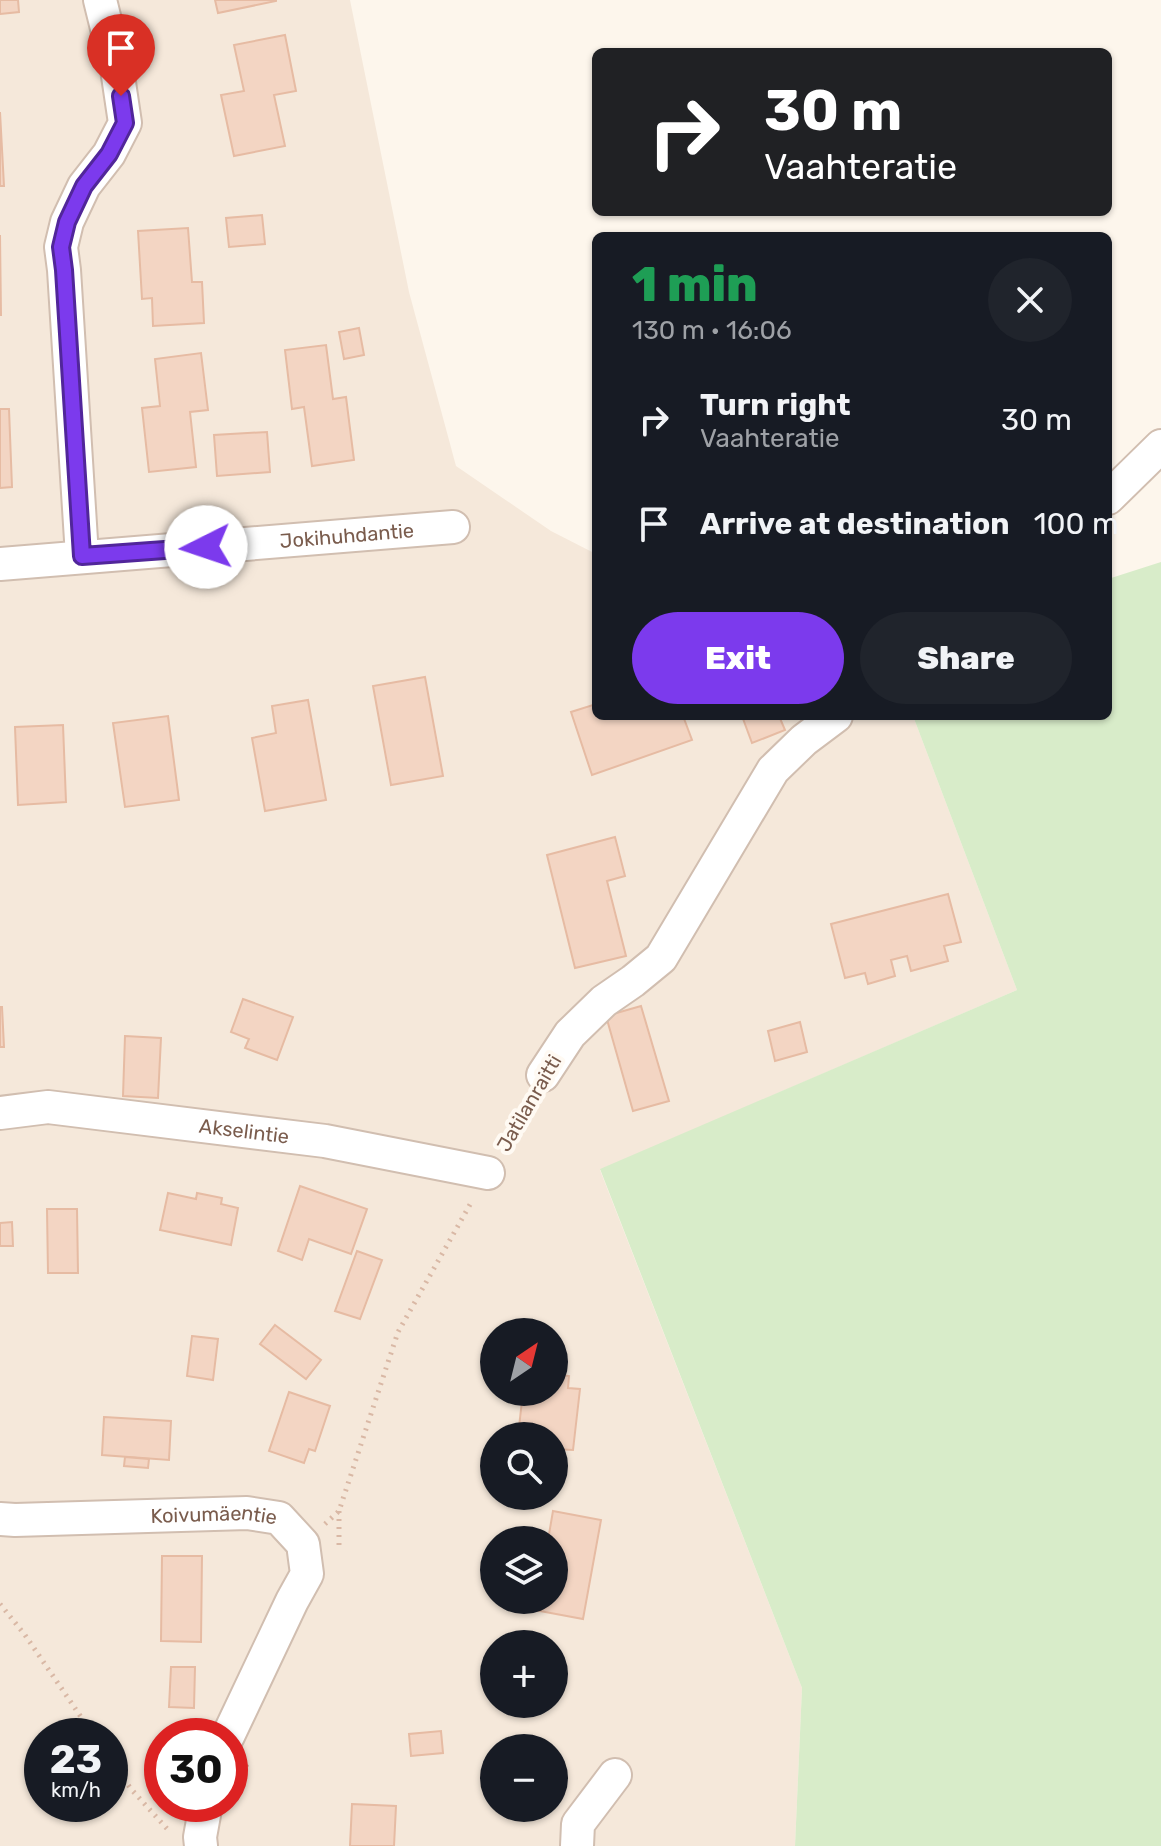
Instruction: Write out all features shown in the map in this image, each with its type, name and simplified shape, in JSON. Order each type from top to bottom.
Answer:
[{"type":"street","points":[[82,556],[61,247],[67,222],[84,186],[109,154],[125,123],[117,69],[100,0]]},
{"type":"street","points":[[1112,494],[1161,446]]},
{"type":"street","name":"Jokihuhdantie","points":[[0,564],[453,527]]},
{"type":"street","name":"Jatilanraitti","points":[[543,1075],[570,1034],[604,1001],[661,958],[773,770],[831,720]]},
{"type":"street","name":"Akselintie","points":[[0,1113],[48,1107],[294,1137],[488,1173]]},
{"type":"street","name":"Koivumäentie","points":[[0,1519],[247,1513],[279,1518],[303,1544],[307,1574],[237,1718]]},
{"type":"street","points":[[577,1846],[578,1824],[615,1775]]},
{"type":"street","points":[[201,1846],[203,1822]]},
{"type":"path","name":"Jatilanraitti","points":[[303,1544],[339,1511],[398,1332],[543,1075]]},
{"type":"path","points":[[0,1604],[82,1718]]},
{"type":"shaded area","points":[[0,0],[350,0],[409,292],[456,466],[551,531],[592,552],[592,720],[915,720],[1017,990],[600,1170],[802,1688],[795,1846],[0,1846]]},
{"type":"green space","points":[[1161,562],[1161,1846],[795,1846],[802,1688],[600,1169],[1017,990],[915,720],[1112,720],[1112,578]]},
{"type":"building","points":[[0,0],[18,0],[19,12],[0,14]]},
{"type":"building","points":[[215,0],[276,0],[276,1],[218,13]]},
{"type":"building","points":[[285,35],[296,91],[274,95],[285,146],[234,156],[221,95],[244,91],[234,45]]},
{"type":"building","points":[[0,112],[4,186],[0,186]]},
{"type":"building","points":[[262,215],[265,244],[229,247],[226,218]]},
{"type":"building","points":[[188,228],[192,282],[202,282],[204,323],[153,326],[152,298],[142,299],[138,231]]},
{"type":"building","points":[[359,328],[364,355],[344,359],[339,332]]},
{"type":"building","points":[[326,345],[333,399],[346,397],[354,460],[312,466],[304,407],[292,409],[285,350]]},
{"type":"building","points":[[201,353],[208,410],[190,412],[196,467],[149,472],[142,408],[160,406],[155,359]]},
{"type":"building","points":[[0,409],[9,409],[12,487],[0,488]]},
{"type":"building","points":[[267,432],[270,472],[217,476],[214,435]]},
{"type":"building","points":[[425,677],[443,776],[391,785],[373,686]]},
{"type":"building","points":[[308,700],[326,800],[265,811],[252,738],[276,733],[272,706]]},
{"type":"building","points":[[592,705],[592,720],[684,720],[692,740],[592,775],[571,712]]},
{"type":"building","points":[[168,716],[179,800],[125,807],[113,723]]},
{"type":"building","points":[[743,720],[781,720],[785,730],[752,743]]},
{"type":"building","points":[[63,725],[66,802],[18,805],[15,727]]},
{"type":"building","points":[[615,837],[625,876],[607,881],[626,956],[575,968],[547,855]]},
{"type":"building","points":[[948,894],[961,942],[944,946],[948,961],[911,971],[907,956],[891,960],[895,976],[868,984],[865,973],[845,978],[831,924]]},
{"type":"building","points":[[243,999],[293,1017],[277,1060],[245,1048],[249,1039],[231,1032]]},
{"type":"building","points":[[641,1006],[669,1101],[633,1111],[606,1016]]},
{"type":"building","points":[[2,1007],[4,1047],[0,1047]]},
{"type":"building","points":[[800,1022],[807,1052],[775,1061],[768,1031]]},
{"type":"building","points":[[125,1036],[161,1038],[158,1098],[123,1096]]},
{"type":"building","points":[[300,1186],[367,1209],[351,1254],[309,1239],[302,1260],[278,1251]]},
{"type":"building","points":[[168,1193],[196,1199],[197,1193],[222,1198],[221,1204],[238,1208],[231,1245],[160,1230]]},
{"type":"building","points":[[47,1209],[77,1209],[78,1273],[48,1273]]},
{"type":"building","points":[[12,1222],[13,1246],[0,1246],[0,1223]]},
{"type":"building","points":[[357,1251],[382,1260],[360,1319],[335,1311]]},
{"type":"building","points":[[275,1325],[321,1360],[306,1379],[260,1344]]},
{"type":"building","points":[[192,1336],[218,1339],[213,1380],[187,1376]]},
{"type":"building","points":[[568,1388],[580,1389],[573,1450],[568,1450],[568,1422],[520,1422],[521,1406],[568,1406]]},
{"type":"building","points":[[289,1392],[330,1406],[315,1451],[309,1449],[304,1463],[269,1451]]},
{"type":"building","points":[[104,1417],[171,1421],[169,1460],[102,1455]]},
{"type":"building","points":[[125,1457],[149,1459],[148,1468],[124,1466]]},
{"type":"building","points":[[553,1511],[601,1520],[583,1619],[556,1614],[568,1614],[568,1526],[550,1526]]},
{"type":"building","points":[[162,1556],[202,1556],[201,1642],[161,1641]]},
{"type":"building","points":[[171,1667],[195,1667],[194,1708],[169,1707]]},
{"type":"building","points":[[441,1731],[443,1753],[411,1756],[409,1734]]},
{"type":"building","points":[[352,1804],[396,1806],[394,1846],[350,1846]]},
{"type":"route","points":[[121,96],[125,123],[109,154],[84,186],[67,222],[61,247],[82,556],[206,547]]}]
